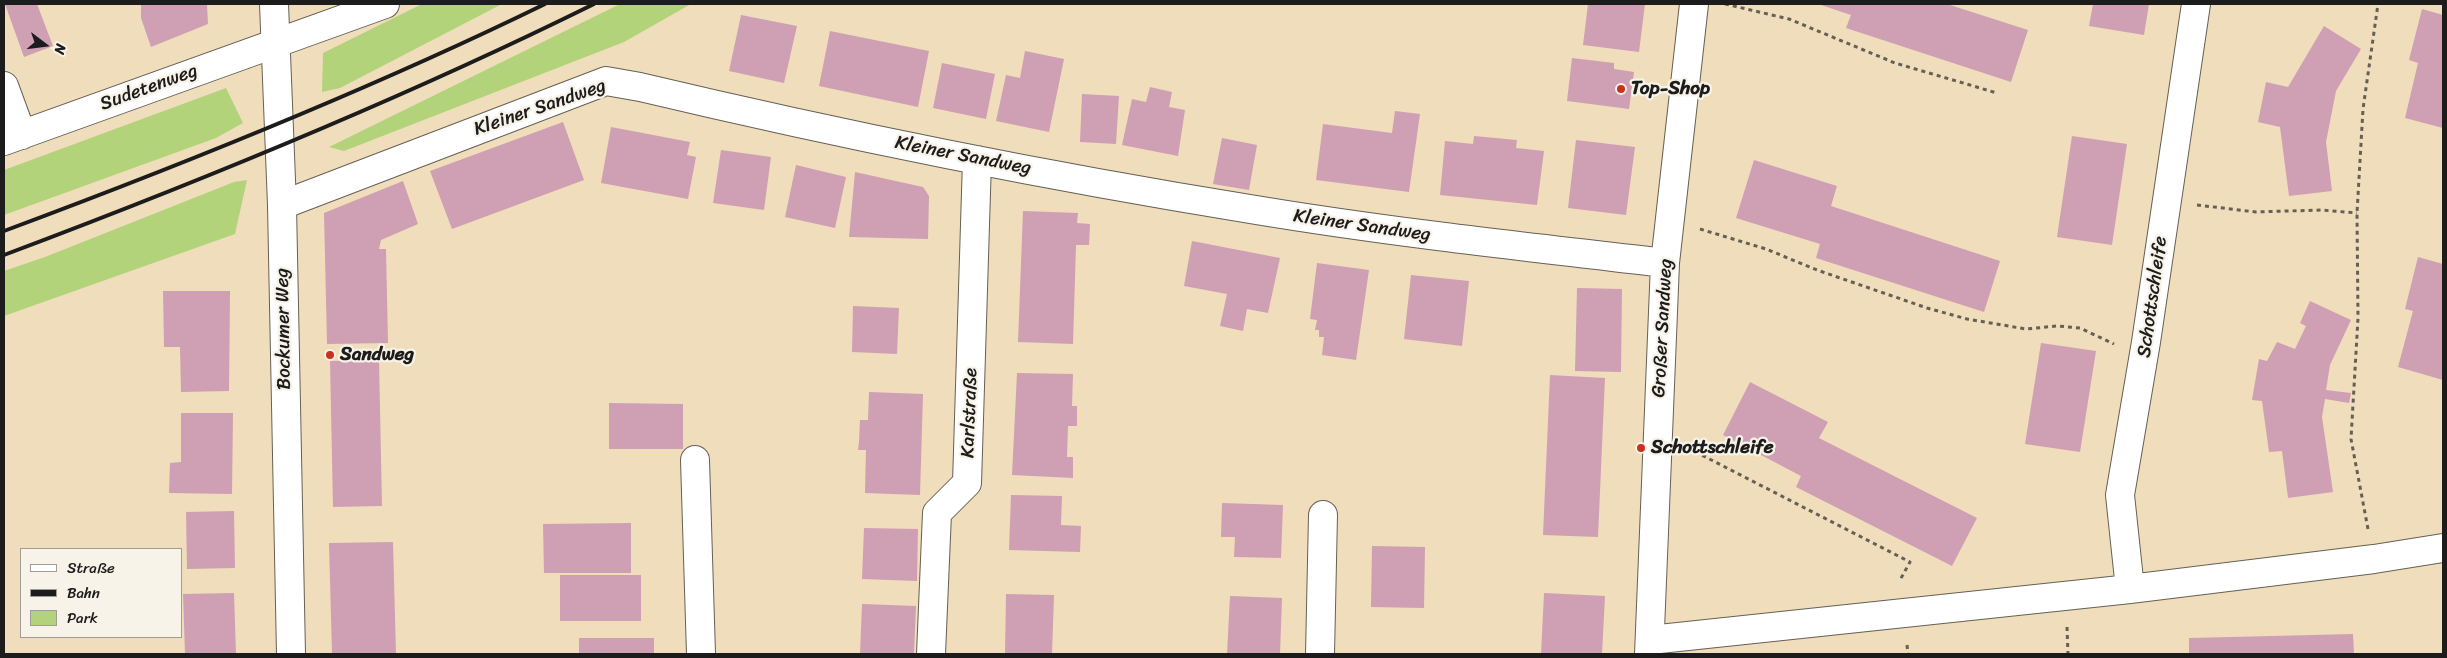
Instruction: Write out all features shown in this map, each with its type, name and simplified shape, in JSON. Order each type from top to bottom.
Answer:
[{"type":"street","name":"Bockumer Weg","points":[[274,4],[282,205],[290,654]]},
{"type":"street","name":"Sudetenweg","points":[[4,86],[13,138],[385,4]]},
{"type":"street","name":"Großer Sandweg","points":[[1650,647],[1665,263],[1694,4]]},
{"type":"street","name":"Schottschleife","points":[[2130,589],[2120,495],[2144,359],[2196,4]]},
{"type":"street","name":"Kleiner Sandweg","points":[[282,205],[606,81],[977,160],[1251,210],[1440,237],[1665,263]]},
{"type":"street","name":"Karlstraße","points":[[931,654],[937,513],[967,483],[977,160]]},
{"type":"street","points":[[695,460],[701,654]]},
{"type":"street","points":[[1320,654],[1323,515]]},
{"type":"street","points":[[1650,647],[1881,614],[2130,589],[2374,559],[2443,548]]},
{"type":"path","points":[[1725,4],[1789,19],[1895,63],[1997,93]]},
{"type":"path","points":[[2374,559],[2351,440],[2358,318],[2357,213],[2363,109],[2378,4]]},
{"type":"path","points":[[2167,202],[2256,212],[2321,210],[2357,213]]},
{"type":"path","points":[[1670,220],[1766,249],[1816,270],[1927,308],[1967,319],[2026,330],[2057,326],[2080,328],[2144,359]]},
{"type":"path","points":[[1657,445],[1691,449],[1910,562],[1881,614]]},
{"type":"green space","points":[[422,4],[502,4],[340,88],[322,92],[323,53]]},
{"type":"green space","points":[[620,4],[691,4],[624,42],[344,151],[329,147]]},
{"type":"green space","points":[[226,88],[243,123],[216,138],[4,215],[4,170]]},
{"type":"green space","points":[[247,180],[235,234],[4,316],[4,271],[45,257],[234,182]]},
{"type":"building","points":[[5,4],[37,4],[53,46],[24,57]]},
{"type":"building","points":[[141,4],[207,4],[208,24],[151,47],[141,18]]},
{"type":"building","points":[[1588,4],[1645,4],[1639,52],[1583,45]]},
{"type":"building","points":[[1818,4],[1947,4],[2028,30],[2011,82],[1846,28],[1851,15]]},
{"type":"building","points":[[2093,4],[2149,4],[2144,35],[2089,26]]},
{"type":"building","points":[[2422,9],[2443,15],[2443,128],[2405,118],[2418,63],[2409,60]]},
{"type":"building","points":[[741,15],[797,26],[784,83],[729,71]]},
{"type":"building","points":[[2324,26],[2361,49],[2336,91],[2326,142],[2332,191],[2289,196],[2280,127],[2258,122],[2266,82],[2288,87]]},
{"type":"building","points":[[830,31],[929,51],[918,107],[819,86]]},
{"type":"building","points":[[1025,51],[1064,59],[1049,132],[996,121],[1006,75],[1020,78]]},
{"type":"building","points":[[1572,58],[1614,63],[1614,69],[1634,72],[1629,109],[1567,101]]},
{"type":"building","points":[[942,63],[995,74],[986,119],[933,108]]},
{"type":"building","points":[[1150,87],[1172,92],[1169,107],[1185,110],[1178,156],[1122,145],[1132,99],[1146,102]]},
{"type":"building","points":[[1082,94],[1119,96],[1116,144],[1080,142]]},
{"type":"building","points":[[1395,111],[1420,114],[1409,192],[1316,180],[1323,124],[1392,133]]},
{"type":"building","points":[[563,122],[584,180],[452,229],[430,171]]},
{"type":"building","points":[[611,127],[690,142],[687,155],[696,157],[688,199],[601,183]]},
{"type":"building","points":[[1474,136],[1517,140],[1516,148],[1544,151],[1537,205],[1440,195],[1445,141],[1473,144]]},
{"type":"building","points":[[2072,136],[2127,144],[2112,245],[2057,237]]},
{"type":"building","points":[[1222,138],[1257,145],[1249,190],[1213,184]]},
{"type":"building","points":[[1576,140],[1635,147],[1626,215],[1568,208]]},
{"type":"building","points":[[721,150],[771,157],[764,210],[713,203]]},
{"type":"building","points":[[1754,160],[1837,186],[1831,206],[2000,261],[1984,312],[1816,258],[1820,244],[1736,218]]},
{"type":"building","points":[[796,165],[846,177],[835,228],[785,217]]},
{"type":"building","points":[[855,172],[923,187],[929,196],[928,239],[849,237]]},
{"type":"building","points":[[403,181],[418,224],[381,240],[379,249],[386,249],[388,343],[327,344],[324,213]]},
{"type":"building","points":[[1023,211],[1078,213],[1077,223],[1090,224],[1089,245],[1076,245],[1073,344],[1018,342]]},
{"type":"building","points":[[1192,241],[1280,258],[1268,313],[1247,309],[1243,331],[1220,326],[1227,294],[1184,286]]},
{"type":"building","points":[[2418,257],[2443,264],[2443,380],[2398,367],[2413,311],[2405,309]]},
{"type":"building","points":[[1317,263],[1369,270],[1356,360],[1322,355],[1324,337],[1319,337],[1319,330],[1315,330],[1317,320],[1310,319]]},
{"type":"building","points":[[1411,275],[1469,281],[1462,346],[1404,339]]},
{"type":"building","points":[[1577,288],[1622,289],[1621,372],[1575,371]]},
{"type":"building","points":[[163,291],[230,291],[229,391],[181,392],[180,347],[164,347]]},
{"type":"building","points":[[2310,301],[2351,320],[2330,365],[2326,390],[2351,393],[2349,403],[2325,399],[2322,417],[2333,492],[2288,498],[2282,451],[2269,452],[2262,401],[2252,400],[2259,359],[2267,361],[2277,342],[2295,349],[2306,326],[2300,323]]},
{"type":"building","points":[[853,306],[899,308],[897,354],[852,352]]},
{"type":"building","points":[[2041,343],[2096,351],[2080,452],[2025,444]]},
{"type":"building","points":[[379,360],[382,506],[333,507],[330,361]]},
{"type":"building","points":[[1017,373],[1073,374],[1072,406],[1077,406],[1077,426],[1068,426],[1067,457],[1073,457],[1073,478],[1012,475]]},
{"type":"building","points":[[1550,375],[1605,378],[1598,537],[1543,535]]},
{"type":"building","points":[[1750,382],[1828,422],[1819,438],[1977,518],[1952,566],[1796,487],[1801,476],[1723,435]]},
{"type":"building","points":[[869,392],[923,394],[920,495],[865,493],[866,450],[858,450],[860,420],[868,420]]},
{"type":"building","points":[[609,403],[683,404],[683,449],[609,449]]},
{"type":"building","points":[[181,413],[233,413],[232,494],[169,493],[170,463],[181,462]]},
{"type":"building","points":[[1011,495],[1062,496],[1061,525],[1081,526],[1080,552],[1009,550]]},
{"type":"building","points":[[1222,503],[1283,505],[1281,558],[1234,557],[1235,537],[1221,537]]},
{"type":"building","points":[[234,511],[235,568],[187,569],[186,512]]},
{"type":"building","points":[[631,523],[631,573],[544,573],[543,524]]},
{"type":"building","points":[[864,528],[918,529],[917,581],[862,579]]},
{"type":"building","points":[[393,542],[396,654],[332,654],[329,543]]},
{"type":"building","points":[[1372,546],[1425,547],[1424,608],[1371,607]]},
{"type":"building","points":[[560,575],[641,575],[641,621],[560,621]]},
{"type":"building","points":[[234,593],[236,654],[185,654],[183,594]]},
{"type":"building","points":[[1544,593],[1605,596],[1602,654],[1541,654]]},
{"type":"building","points":[[1006,594],[1054,595],[1052,654],[1005,654]]},
{"type":"building","points":[[1230,596],[1282,598],[1280,654],[1227,654]]},
{"type":"building","points":[[862,604],[916,606],[914,654],[860,654]]},
{"type":"building","points":[[2353,634],[2354,654],[2189,654],[2189,638]]},
{"type":"building","points":[[579,638],[654,638],[654,654],[579,654]]},
{"type":"railway","points":[[4,231],[141,179],[345,96],[545,4]]},
{"type":"railway","points":[[4,255],[154,198],[302,137],[449,73],[594,4]]},
{"type":"place","name":"Top-Shop","points":[[1621,89]]},
{"type":"place","name":"Sandweg","points":[[330,355]]},
{"type":"place","name":"Schottschleife","points":[[1641,448]]}]
